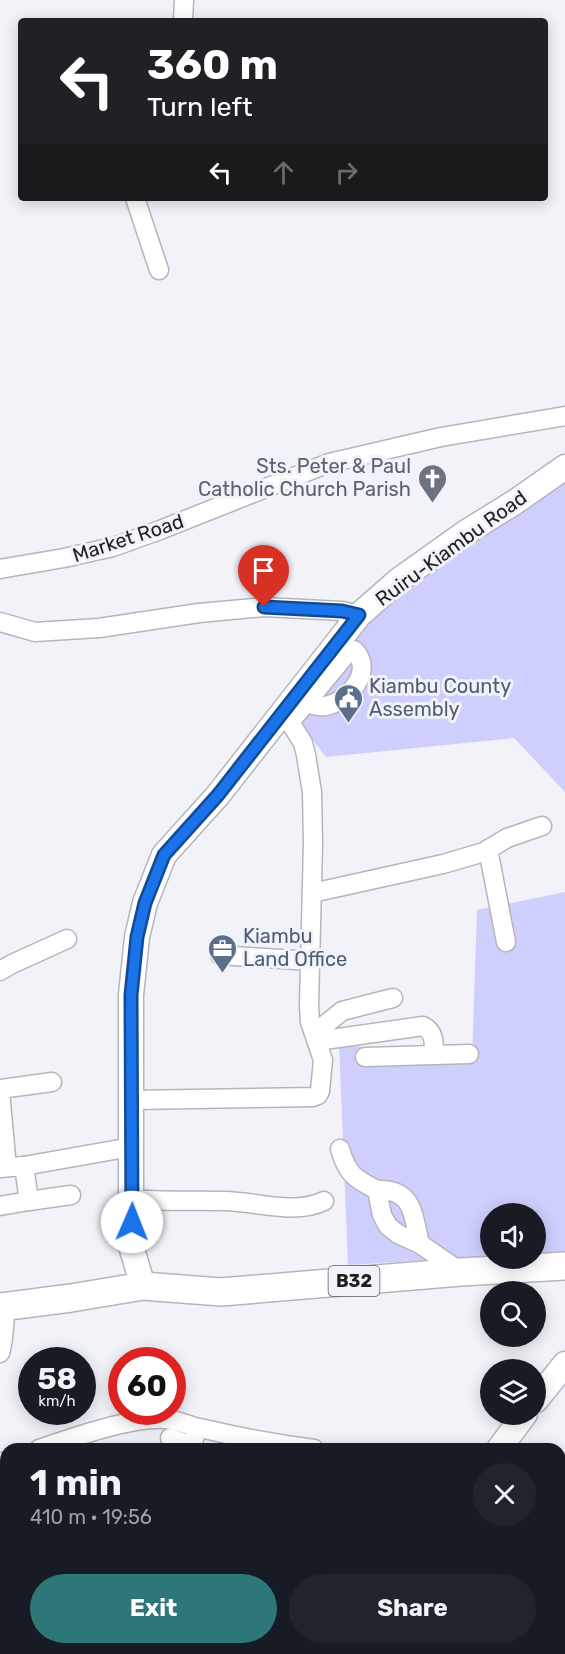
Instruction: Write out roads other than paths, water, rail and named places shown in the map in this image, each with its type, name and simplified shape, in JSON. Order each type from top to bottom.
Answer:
[{"type":"highway","name":"B32","points":[[3,1307],[71,1299],[143,1286],[221,1292],[461,1272],[565,1266]]},
{"type":"main road","name":"Ruiru-Kiambu Road","points":[[143,1286],[131,1246],[131,995],[137,937],[145,903],[164,855],[293,712],[359,615],[399,580],[565,467]]},
{"type":"main road","points":[[546,1388],[565,1364]]},
{"type":"main road","points":[[503,1443],[517,1425]]},
{"type":"street","points":[[183,18],[184,0]]},
{"type":"street","points":[[136,201],[159,270]]},
{"type":"street","name":"Market Road","points":[[0,569],[113,547],[329,463],[441,437],[565,416]]},
{"type":"street","points":[[0,622],[35,632],[99,628],[199,613],[264,607],[342,611],[359,615]]},
{"type":"street","points":[[132,1100],[313,1097],[320,1091],[323,1060],[310,1014],[313,843],[309,769],[293,712]]},
{"type":"street","points":[[312,893],[443,864],[488,849],[507,838],[542,826]]},
{"type":"street","points":[[488,849],[506,942]]},
{"type":"street","points":[[0,971],[12,963],[67,939]]},
{"type":"street","points":[[220,955],[310,961]]},
{"type":"street","points":[[316,1037],[342,1011],[393,998]]},
{"type":"street","points":[[316,1037],[423,1026],[428,1028],[432,1034],[434,1056]]},
{"type":"street","points":[[365,1057],[469,1053]]},
{"type":"street","points":[[29,1201],[10,1167],[0,1091],[52,1082]]},
{"type":"street","points":[[10,1167],[131,1147]]},
{"type":"street","points":[[340,1149],[348,1170],[362,1182],[377,1190],[398,1192],[406,1199],[411,1207],[420,1244]]},
{"type":"street","points":[[377,1190],[382,1215],[388,1226],[420,1244],[461,1272]]},
{"type":"street","points":[[0,1206],[71,1195]]},
{"type":"street","points":[[132,1199],[227,1201],[295,1207],[316,1206],[324,1202]]},
{"type":"street","points":[[0,1353],[3,1346],[3,1307]]},
{"type":"street","points":[[56,1443],[145,1419],[167,1419],[269,1443]]},
{"type":"street","points":[[192,1443],[198,1428]]},
{"type":"street","points":[[170,1438],[184,1443]]},
{"type":"place","name":"Sts. Peter & Paul Catholic Church Parish","points":[[432,504]]},
{"type":"place","name":"Kiambu County Assembly","points":[[348,724]]},
{"type":"place","name":"Kiambu Land Office","points":[[222,974]]}]
